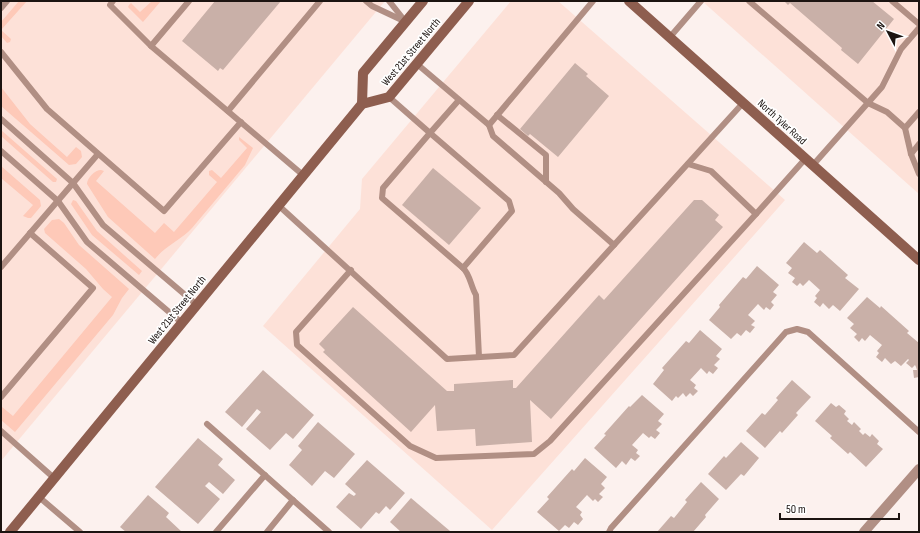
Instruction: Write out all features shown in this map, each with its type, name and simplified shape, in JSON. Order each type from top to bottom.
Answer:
[{"type":"main road","name":"West 21st Street North","points":[[362,104],[363,73],[423,1]]},
{"type":"main road","name":"West 21st Street North","points":[[10,532],[362,104],[389,97],[469,1]]},
{"type":"main road","name":"North Tyler Road","points":[[629,1],[919,260]]},
{"type":"street","points":[[864,532],[919,469]]},
{"type":"lane","points":[[1,8],[7,1]]},
{"type":"lane","points":[[113,1],[110,5],[151,46],[303,175]]},
{"type":"lane","points":[[151,46],[189,1]]},
{"type":"lane","points":[[228,111],[320,1]]},
{"type":"lane","points":[[366,1],[372,6],[406,22]]},
{"type":"lane","points":[[389,1],[406,22]]},
{"type":"lane","points":[[489,125],[592,1]]},
{"type":"lane","points":[[670,37],[701,1]]},
{"type":"lane","points":[[749,1],[868,103],[887,112],[905,128],[911,154],[919,174]]},
{"type":"lane","points":[[892,1],[919,24]]},
{"type":"lane","points":[[351,270],[296,332],[297,345],[410,446],[436,458],[534,454],[550,441],[756,214],[868,103],[882,87],[901,49],[919,28]]},
{"type":"lane","points":[[1,52],[47,109],[164,211],[241,122]]},
{"type":"lane","points":[[417,64],[489,125],[493,136],[546,182],[614,245]]},
{"type":"lane","points":[[389,97],[509,201],[512,211],[463,268]]},
{"type":"lane","points":[[459,100],[383,188],[382,198],[467,271],[476,295],[479,357]]},
{"type":"lane","points":[[278,205],[447,359],[514,355],[743,103]]},
{"type":"lane","points":[[905,128],[919,112]]},
{"type":"lane","points":[[498,115],[546,155],[546,182]]},
{"type":"lane","points":[[1,118],[73,183],[103,225],[197,305]]},
{"type":"lane","points":[[911,154],[919,144]]},
{"type":"lane","points":[[1,151],[58,201],[87,242],[182,323]]},
{"type":"lane","points":[[1,267],[98,154]]},
{"type":"lane","points":[[688,164],[711,172],[756,214]]},
{"type":"lane","points":[[1,397],[93,288],[30,233]]},
{"type":"lane","points":[[609,532],[786,332],[797,328],[808,332],[919,432]]},
{"type":"lane","points":[[207,424],[329,532]]},
{"type":"lane","points":[[1,431],[54,478]]},
{"type":"lane","points":[[218,531],[265,475]]},
{"type":"lane","points":[[39,496],[80,532]]},
{"type":"lane","points":[[267,532],[293,500]]},
{"type":"shaded area","points":[[1,1],[385,1],[1,461]]},
{"type":"shaded area","points":[[19,1],[27,1],[1,30],[1,22]]},
{"type":"shaded area","points":[[152,1],[161,1],[143,22],[128,7],[131,3],[140,12]]},
{"type":"shaded area","points":[[511,1],[558,1],[785,200],[492,530],[263,326],[360,209],[362,179]]},
{"type":"shaded area","points":[[702,1],[919,1],[919,194]]},
{"type":"shaded area","points":[[1,30],[11,39],[10,42],[7,43],[1,36]]},
{"type":"shaded area","points":[[1,87],[30,124],[67,157],[76,147],[81,151],[82,157],[76,164],[69,165],[1,106]]},
{"type":"shaded area","points":[[1,130],[57,179],[56,182],[53,182],[1,136]]},
{"type":"shaded area","points":[[239,137],[253,148],[245,165],[192,228],[163,250],[155,259],[108,217],[87,184],[88,179],[94,173],[99,170],[104,171],[96,181],[155,233],[164,223],[174,232],[217,182],[209,175],[209,171],[212,170],[221,178],[247,148],[239,140]]},
{"type":"shaded area","points":[[1,166],[40,200],[41,206],[31,218],[23,216],[33,205],[1,178]]},
{"type":"shaded area","points":[[73,200],[76,201],[97,231],[142,271],[139,275],[92,235],[71,204]]},
{"type":"shaded area","points":[[59,219],[64,223],[79,245],[129,289],[122,298],[113,315],[15,432],[1,420],[1,408],[2,407],[13,416],[112,297],[86,269],[45,233],[44,229],[52,220]]},
{"type":"building","points":[[215,1],[281,1],[223,70],[220,68],[218,71],[182,41]]},
{"type":"building","points":[[784,1],[872,1],[894,19],[858,64],[841,50],[842,48],[790,3],[788,5]]},
{"type":"building","points":[[575,63],[588,74],[586,76],[609,96],[558,157],[530,134],[528,136],[520,129]]},
{"type":"building","points":[[433,168],[481,208],[449,245],[402,205]]},
{"type":"building","points":[[694,200],[702,200],[719,215],[715,220],[723,227],[551,419],[530,400],[532,442],[476,446],[475,429],[437,431],[435,405],[411,432],[323,352],[325,350],[319,344],[353,307],[447,391],[454,391],[454,384],[513,380],[513,388],[516,388],[599,295],[604,300]]},
{"type":"building","points":[[804,242],[817,253],[820,250],[848,275],[845,278],[859,289],[840,311],[833,305],[829,309],[823,303],[820,307],[814,302],[817,298],[815,296],[820,290],[809,280],[803,286],[800,283],[797,286],[792,282],[795,278],[788,273],[792,268],[786,263]]},
{"type":"building","points":[[757,266],[779,285],[773,292],[777,295],[771,302],[774,305],[770,310],[766,307],[764,310],[758,304],[748,315],[755,321],[751,325],[755,327],[750,333],[746,330],[741,336],[737,333],[731,339],[709,320],[720,307],[719,305],[743,277],[746,279]]},
{"type":"building","points":[[867,297],[880,308],[881,306],[909,331],[907,333],[919,343],[919,377],[914,378],[913,370],[917,370],[915,365],[912,368],[906,363],[909,360],[908,359],[901,366],[895,361],[891,364],[885,358],[882,362],[876,357],[879,353],[877,351],[882,345],[870,335],[865,341],[862,338],[859,342],[854,337],[857,334],[850,328],[854,324],[847,318]]},
{"type":"building","points":[[700,330],[722,349],[716,356],[720,359],[714,365],[718,368],[713,374],[709,371],[707,374],[701,368],[690,380],[696,385],[694,388],[698,391],[693,396],[690,393],[686,397],[683,393],[678,398],[676,396],[672,401],[653,384],[664,370],[662,368],[686,341],[689,343]]},
{"type":"building","points":[[263,370],[314,415],[293,439],[286,433],[270,450],[246,429],[261,412],[257,409],[242,427],[225,412]]},
{"type":"building","points":[[792,380],[811,397],[796,413],[798,415],[782,433],[780,431],[765,448],[746,431],[762,413],[765,415],[778,400],[776,398]]},
{"type":"building","points":[[642,395],[664,414],[658,421],[662,424],[656,430],[660,433],[655,439],[651,436],[649,438],[643,433],[632,445],[638,450],[636,453],[640,456],[635,461],[631,458],[626,465],[622,461],[616,468],[594,448],[606,435],[604,434],[629,406],[630,407]]},
{"type":"building","points":[[831,403],[836,407],[839,405],[846,411],[844,414],[849,419],[847,421],[852,425],[854,422],[861,429],[859,431],[863,435],[865,433],[870,437],[872,434],[879,441],[877,444],[883,449],[866,467],[850,452],[848,454],[830,438],[832,436],[815,421]]},
{"type":"building","points":[[318,422],[355,454],[334,478],[325,471],[312,486],[289,465],[302,450],[298,446]]},
{"type":"building","points":[[198,438],[223,459],[218,465],[235,480],[223,494],[209,482],[205,486],[220,499],[198,524],[155,487]]},
{"type":"building","points":[[741,442],[759,458],[744,476],[741,474],[726,490],[708,474],[724,456],[726,458]]},
{"type":"building","points":[[585,458],[607,477],[601,484],[605,488],[599,494],[603,497],[598,502],[595,499],[593,501],[587,495],[576,507],[582,512],[580,515],[583,519],[578,525],[574,522],[569,528],[565,525],[559,531],[537,512],[549,499],[547,497],[572,469],[574,471]]},
{"type":"building","points":[[367,460],[405,493],[390,510],[386,506],[379,514],[376,512],[361,529],[336,507],[349,493],[354,496],[356,494],[345,484]]},
{"type":"building","points":[[701,482],[719,499],[693,532],[657,532],[671,516],[674,518],[687,502],[685,500]]},
{"type":"building","points":[[148,495],[169,513],[166,517],[182,532],[126,532],[120,527]]},
{"type":"building","points":[[411,498],[450,531],[401,532],[390,522]]}]
